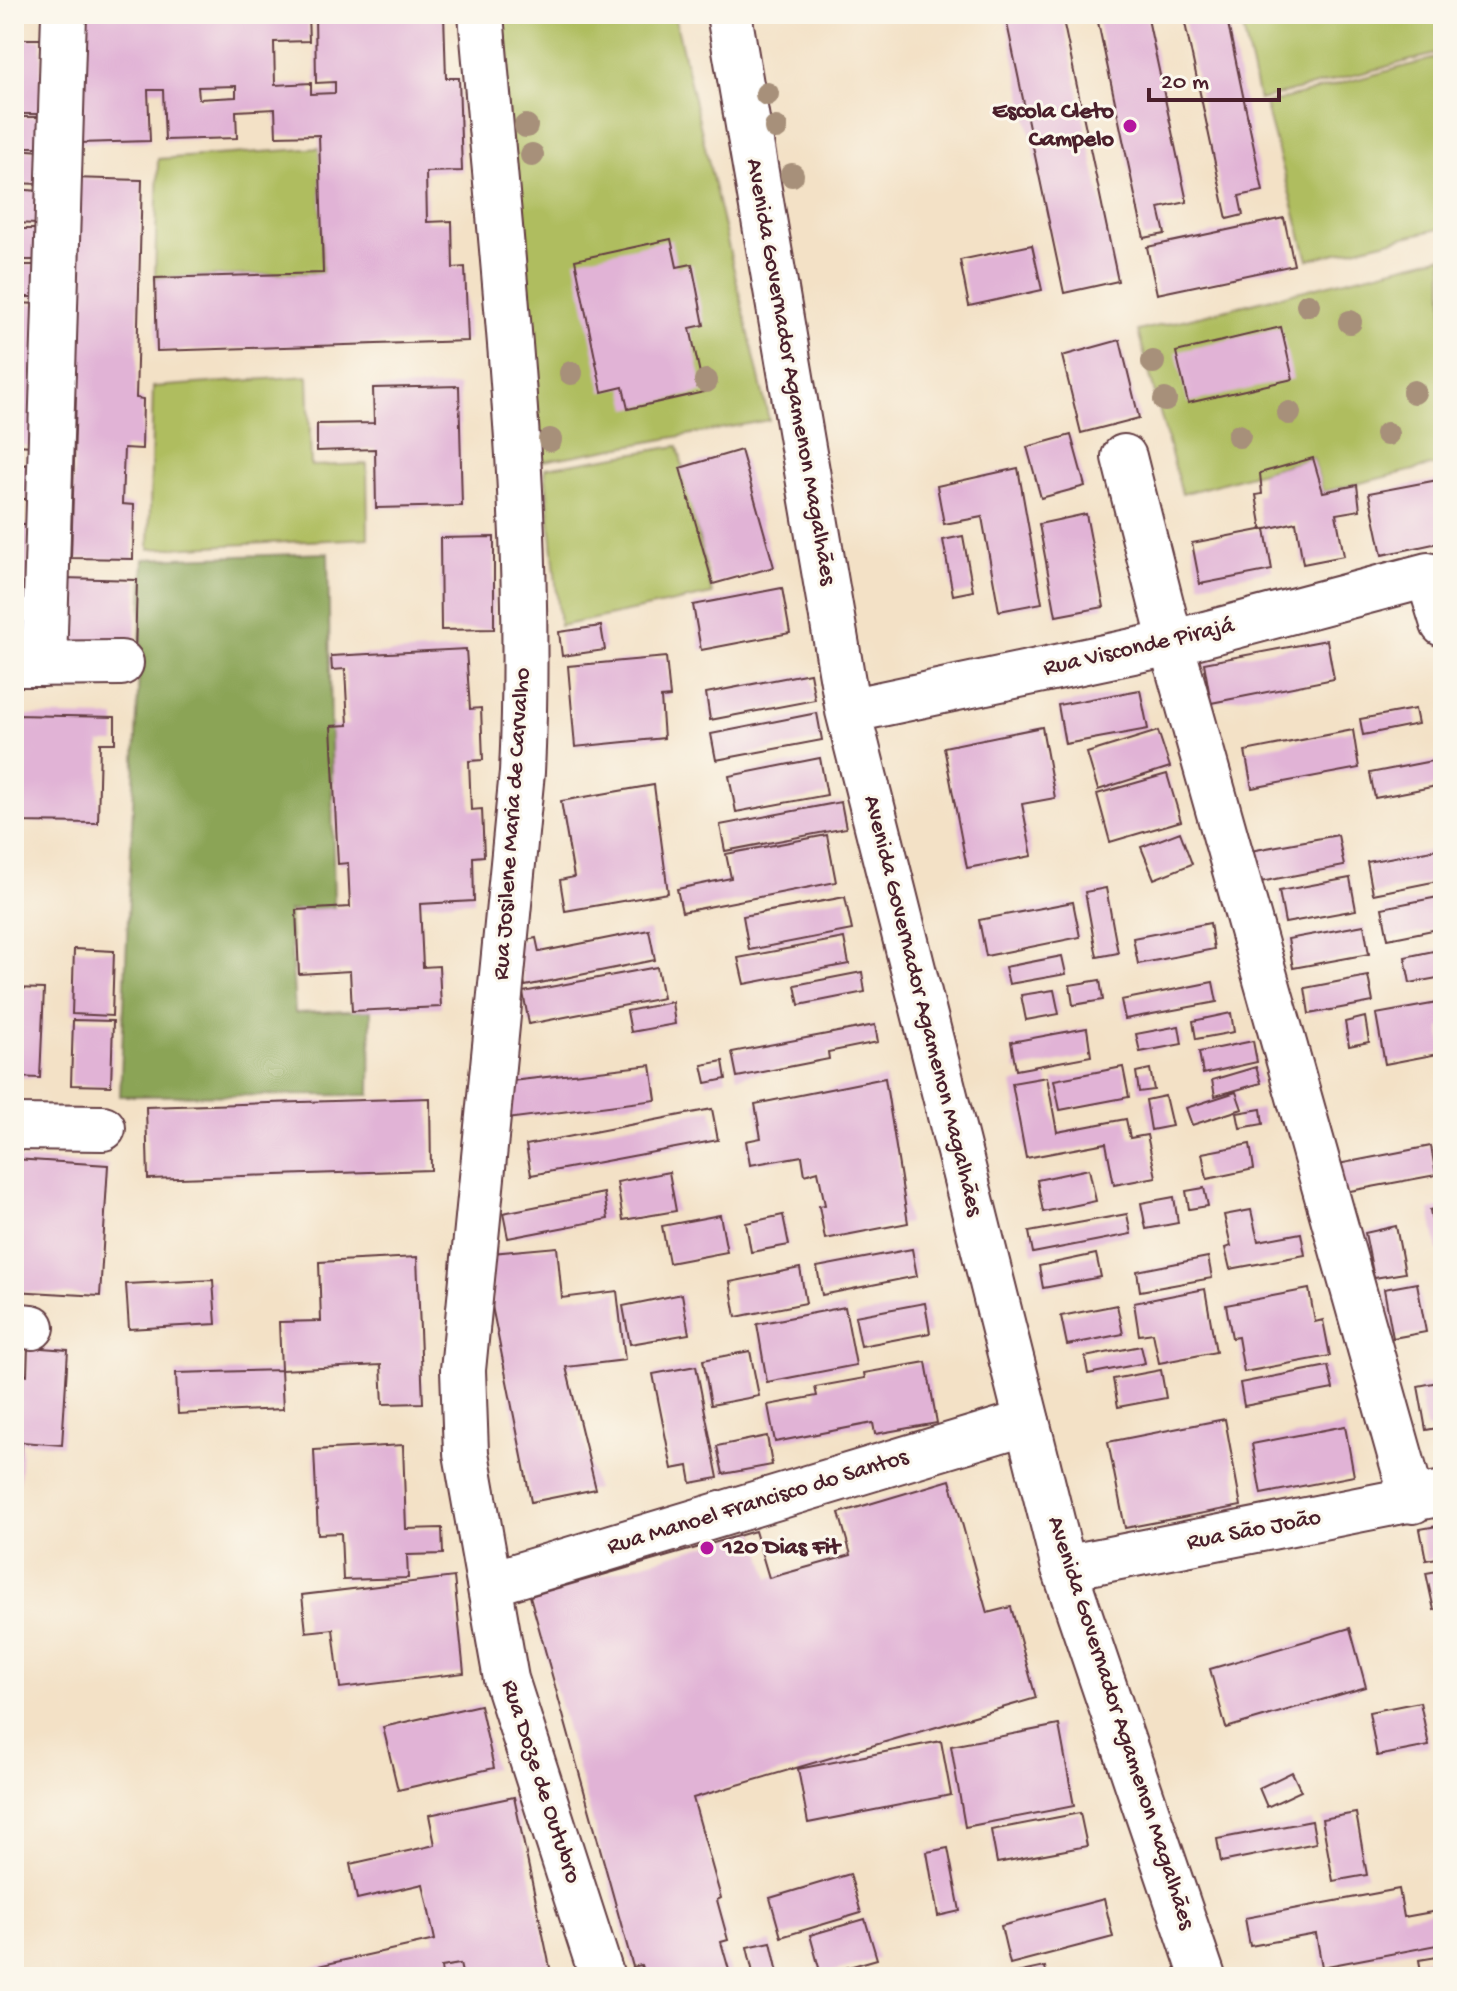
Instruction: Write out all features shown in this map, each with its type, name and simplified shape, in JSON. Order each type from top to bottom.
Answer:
[{"type":"street","points":[[64,14],[29,664],[121,663]]},
{"type":"street","name":"Rua Josilene Maria de Carvalho","points":[[481,14],[511,347],[525,623],[522,772],[463,1370],[466,1453],[489,1584]]},
{"type":"street","name":"Avenida Governador Agamenon Magalhães","points":[[729,14],[848,711],[1064,1568],[1203,1977]]},
{"type":"street","points":[[1124,457],[1171,643],[1428,1497]]},
{"type":"street","points":[[1436,573],[1443,624]]},
{"type":"street","name":"Rua Visconde Pirajá","points":[[848,711],[1171,643],[1436,573]]},
{"type":"street","points":[[14,1127],[103,1128]]},
{"type":"street","name":"Rua Manoel Francisco do Santos","points":[[489,1584],[1027,1422]]},
{"type":"street","name":"Rua São João","points":[[1064,1568],[1428,1497]]},
{"type":"street","name":"Rua Doze de Outubro","points":[[489,1584],[506,1679],[602,1977]]},
{"type":"green space","points":[[496,14],[674,14],[769,420],[538,462]]},
{"type":"green space","points":[[1240,14],[1443,14],[1443,52],[1259,100]]},
{"type":"green space","points":[[1443,56],[1443,228],[1308,260],[1265,104]]},
{"type":"green space","points":[[320,148],[323,273],[155,278],[158,159]]},
{"type":"green space","points":[[1443,256],[1443,463],[1323,492],[1313,458],[1182,494],[1138,331]]},
{"type":"green space","points":[[308,376],[311,466],[367,464],[368,538],[149,549],[153,387]]},
{"type":"green space","points":[[678,446],[712,594],[560,626],[545,468]]},
{"type":"green space","points":[[328,553],[334,908],[289,911],[295,1013],[371,1010],[370,1095],[120,1096],[144,559]]},
{"type":"building","points":[[75,14],[308,14],[309,41],[274,42],[275,85],[311,83],[311,94],[335,93],[335,82],[316,83],[315,14],[444,14],[446,78],[459,78],[462,171],[426,172],[427,222],[452,221],[453,268],[465,267],[468,341],[157,351],[155,278],[323,273],[319,135],[276,136],[275,109],[236,111],[237,138],[165,140],[163,90],[148,90],[150,141],[78,143]],"holes":[[[236,86],[236,97],[199,99],[198,87]]]},
{"type":"building","points":[[1005,14],[1084,14],[1063,20],[1118,281],[1064,293]]},
{"type":"building","points":[[1147,14],[1187,202],[1159,208],[1165,234],[1144,238],[1098,22]]},
{"type":"building","points":[[1183,14],[1226,14],[1263,191],[1239,196],[1243,215],[1227,219]]},
{"type":"building","points":[[14,39],[41,39],[41,114],[14,114]]},
{"type":"building","points":[[14,117],[42,117],[41,147],[14,147]]},
{"type":"building","points":[[14,149],[42,151],[40,184],[14,183]]},
{"type":"building","points":[[71,178],[142,180],[136,398],[143,399],[142,449],[124,448],[122,504],[134,505],[133,559],[71,558],[76,397],[65,397]]},
{"type":"building","points":[[14,189],[39,191],[37,224],[14,223]]},
{"type":"building","points":[[1284,218],[1294,265],[1157,294],[1147,247]]},
{"type":"building","points":[[14,229],[42,229],[42,260],[14,260]]},
{"type":"building","points":[[671,239],[677,267],[692,264],[704,325],[690,328],[704,392],[628,409],[623,387],[602,392],[575,260]]},
{"type":"building","points":[[1032,245],[1042,290],[969,306],[960,260]]},
{"type":"building","points":[[14,265],[42,265],[43,297],[14,297]]},
{"type":"building","points":[[14,303],[41,304],[34,446],[14,445]]},
{"type":"building","points":[[1281,327],[1293,379],[1188,403],[1176,352]]},
{"type":"building","points":[[1120,340],[1139,418],[1081,433],[1062,356]]},
{"type":"building","points":[[459,386],[462,506],[376,508],[375,449],[317,451],[317,424],[374,423],[373,388]]},
{"type":"building","points":[[1071,435],[1085,486],[1041,498],[1027,447]]},
{"type":"building","points":[[741,450],[774,567],[713,584],[680,468]]},
{"type":"building","points":[[1313,458],[1323,492],[1357,485],[1360,510],[1336,514],[1344,556],[1303,564],[1296,522],[1262,530],[1256,495],[1262,494],[1260,473]]},
{"type":"building","points":[[14,464],[30,465],[27,499],[14,499]]},
{"type":"building","points":[[1018,468],[1042,603],[999,611],[982,517],[944,524],[937,486]]},
{"type":"building","points":[[1443,479],[1443,542],[1382,555],[1369,493]]},
{"type":"building","points":[[1086,514],[1104,607],[1056,616],[1039,524]]},
{"type":"building","points":[[14,524],[29,524],[26,644],[14,644]]},
{"type":"building","points":[[1265,529],[1272,570],[1200,584],[1192,543]]},
{"type":"building","points":[[963,536],[973,591],[953,595],[943,540]]},
{"type":"building","points":[[494,537],[494,629],[441,630],[440,538]]},
{"type":"building","points":[[63,578],[137,580],[135,654],[61,651]]},
{"type":"building","points":[[782,588],[790,633],[701,650],[693,605]]},
{"type":"building","points":[[601,626],[605,650],[562,656],[559,632]]},
{"type":"building","points":[[1327,640],[1334,679],[1211,703],[1204,663]]},
{"type":"building","points":[[466,649],[470,709],[481,708],[483,760],[469,761],[471,810],[482,809],[484,856],[473,857],[474,901],[420,904],[423,967],[439,966],[441,1007],[352,1011],[350,971],[299,974],[296,910],[350,907],[348,863],[338,864],[331,726],[348,725],[345,669],[332,670],[331,656]]},
{"type":"building","points":[[666,657],[670,697],[661,698],[664,738],[575,747],[568,666]]},
{"type":"building","points":[[810,673],[815,700],[710,720],[706,693]]},
{"type":"building","points":[[1140,690],[1148,729],[1065,744],[1058,705]]},
{"type":"building","points":[[1415,709],[1418,724],[1363,735],[1360,719]]},
{"type":"building","points":[[817,713],[822,740],[716,760],[711,734]]},
{"type":"building","points":[[14,715],[115,717],[115,743],[100,743],[98,823],[14,822]]},
{"type":"building","points":[[1042,727],[1055,798],[1022,804],[1032,856],[967,868],[944,747]]},
{"type":"building","points":[[1353,730],[1359,768],[1252,788],[1245,751]]},
{"type":"building","points":[[1158,731],[1170,767],[1098,790],[1087,753]]},
{"type":"building","points":[[820,758],[827,795],[736,812],[729,776]]},
{"type":"building","points":[[1437,760],[1442,785],[1375,798],[1370,773]]},
{"type":"building","points":[[1167,774],[1181,821],[1110,842],[1097,794]]},
{"type":"building","points":[[654,785],[668,893],[565,911],[560,880],[574,877],[561,801]]},
{"type":"building","points":[[841,802],[846,828],[725,851],[720,825]]},
{"type":"building","points":[[1180,832],[1192,864],[1154,879],[1141,847]]},
{"type":"building","points":[[827,835],[836,882],[682,912],[677,889],[731,878],[726,854]]},
{"type":"building","points":[[1338,835],[1344,866],[1255,883],[1250,851]]},
{"type":"building","points":[[1443,848],[1443,880],[1373,894],[1367,862]]},
{"type":"building","points":[[1350,878],[1356,910],[1285,923],[1279,891]]},
{"type":"building","points":[[1106,888],[1118,953],[1097,957],[1085,892]]},
{"type":"building","points":[[1443,896],[1443,928],[1388,939],[1382,908]]},
{"type":"building","points":[[845,897],[852,930],[749,950],[743,916]]},
{"type":"building","points":[[1073,902],[1080,937],[986,956],[979,920]]},
{"type":"building","points":[[1210,923],[1214,949],[1138,964],[1133,938]]},
{"type":"building","points":[[1364,925],[1369,954],[1293,968],[1288,939]]},
{"type":"building","points":[[649,930],[655,960],[525,986],[516,942],[536,938],[539,952]]},
{"type":"building","points":[[844,938],[849,964],[744,984],[738,958]]},
{"type":"building","points":[[74,949],[114,951],[112,1016],[72,1014]]},
{"type":"building","points":[[1443,949],[1443,977],[1410,983],[1405,957]]},
{"type":"building","points":[[1062,956],[1066,974],[1009,984],[1005,967]]},
{"type":"building","points":[[657,967],[663,998],[529,1024],[523,992]]},
{"type":"building","points":[[862,972],[865,992],[799,1005],[795,985]]},
{"type":"building","points":[[1368,976],[1373,1002],[1309,1014],[1305,988]]},
{"type":"building","points":[[1100,980],[1103,1000],[1073,1005],[1070,985]]},
{"type":"building","points":[[1213,982],[1217,1002],[1125,1019],[1121,1000]]},
{"type":"building","points":[[14,988],[44,989],[40,1078],[14,1077]]},
{"type":"building","points":[[1054,990],[1059,1014],[1026,1020],[1021,995]]},
{"type":"building","points":[[672,1002],[675,1024],[631,1032],[627,1011]]},
{"type":"building","points":[[1443,1002],[1443,1028],[1440,1028],[1443,1053],[1385,1064],[1376,1014]]},
{"type":"building","points":[[1231,1013],[1234,1032],[1196,1039],[1193,1021]]},
{"type":"building","points":[[1365,1017],[1369,1042],[1349,1046],[1345,1022]]},
{"type":"building","points":[[73,1020],[113,1021],[111,1086],[71,1085]]},
{"type":"building","points":[[875,1025],[878,1042],[828,1052],[829,1059],[737,1077],[732,1052]]},
{"type":"building","points":[[1179,1026],[1182,1044],[1140,1052],[1136,1034]]},
{"type":"building","points":[[1087,1028],[1091,1056],[1016,1070],[1011,1042]]},
{"type":"building","points":[[1253,1041],[1257,1062],[1203,1074],[1199,1052]]},
{"type":"building","points":[[723,1061],[726,1079],[706,1083],[702,1065]]},
{"type":"building","points":[[651,1065],[656,1100],[507,1119],[503,1082]]},
{"type":"building","points":[[1123,1067],[1129,1097],[1060,1110],[1054,1080]]},
{"type":"building","points":[[1256,1067],[1261,1083],[1215,1096],[1212,1080]]},
{"type":"building","points":[[1150,1069],[1154,1090],[1139,1092],[1136,1072]]},
{"type":"building","points":[[1047,1077],[1057,1132],[1126,1119],[1130,1138],[1147,1135],[1156,1177],[1114,1185],[1106,1143],[1026,1158],[1012,1083]]},
{"type":"building","points":[[885,1078],[908,1223],[825,1239],[819,1206],[825,1205],[818,1171],[805,1175],[802,1156],[750,1165],[746,1141],[761,1138],[755,1104]]},
{"type":"building","points":[[1236,1092],[1242,1109],[1192,1125],[1186,1108]]},
{"type":"building","points":[[1165,1096],[1172,1126],[1151,1130],[1146,1100]]},
{"type":"building","points":[[430,1098],[431,1170],[148,1179],[146,1107]]},
{"type":"building","points":[[712,1109],[718,1140],[531,1175],[526,1145]]},
{"type":"building","points":[[1261,1109],[1263,1124],[1240,1128],[1237,1113]]},
{"type":"building","points":[[1250,1144],[1254,1169],[1207,1179],[1202,1153]]},
{"type":"building","points":[[1431,1146],[1436,1175],[1339,1193],[1333,1165]]},
{"type":"building","points":[[14,1159],[108,1165],[100,1296],[14,1291]]},
{"type":"building","points":[[1089,1169],[1096,1201],[1043,1212],[1037,1180]]},
{"type":"building","points":[[669,1172],[676,1211],[623,1220],[617,1182]]},
{"type":"building","points":[[1204,1188],[1208,1206],[1189,1209],[1186,1191]]},
{"type":"building","points":[[604,1193],[608,1219],[508,1238],[503,1213]]},
{"type":"building","points":[[1174,1197],[1178,1223],[1146,1229],[1141,1203]]},
{"type":"building","points":[[1443,1207],[1443,1250],[1438,1251],[1430,1210]]},
{"type":"building","points":[[1251,1210],[1258,1241],[1301,1233],[1305,1255],[1230,1269],[1225,1248],[1231,1246],[1224,1215]]},
{"type":"building","points":[[1127,1214],[1131,1234],[1033,1253],[1029,1232]]},
{"type":"building","points":[[720,1215],[727,1252],[669,1263],[662,1226]]},
{"type":"building","points":[[783,1215],[789,1245],[751,1252],[746,1223]]},
{"type":"building","points":[[1396,1226],[1405,1273],[1374,1278],[1365,1233]]},
{"type":"building","points":[[557,1247],[562,1298],[617,1291],[625,1360],[566,1367],[596,1489],[531,1502],[492,1306],[492,1253]]},
{"type":"building","points":[[912,1249],[917,1276],[822,1295],[817,1267]]},
{"type":"building","points":[[1096,1254],[1101,1277],[1043,1288],[1039,1266]]},
{"type":"building","points":[[417,1257],[423,1403],[383,1404],[381,1365],[281,1370],[279,1322],[321,1321],[319,1262]]},
{"type":"building","points":[[1208,1257],[1212,1278],[1140,1291],[1137,1271]]},
{"type":"building","points":[[800,1268],[806,1303],[736,1317],[730,1282]]},
{"type":"building","points":[[213,1280],[216,1324],[129,1329],[126,1284]]},
{"type":"building","points":[[1417,1283],[1426,1332],[1393,1338],[1384,1289]]},
{"type":"building","points":[[1205,1289],[1216,1352],[1159,1363],[1153,1333],[1139,1335],[1134,1303]]},
{"type":"building","points":[[1309,1289],[1315,1322],[1323,1320],[1330,1356],[1244,1372],[1238,1337],[1232,1338],[1226,1305]]},
{"type":"building","points":[[682,1294],[689,1334],[630,1344],[623,1306]]},
{"type":"building","points":[[925,1303],[930,1333],[861,1346],[855,1316]]},
{"type":"building","points":[[1117,1305],[1123,1334],[1067,1345],[1061,1316]]},
{"type":"building","points":[[845,1307],[856,1365],[767,1382],[757,1324]]},
{"type":"building","points":[[1141,1346],[1145,1363],[1088,1374],[1085,1357]]},
{"type":"building","points":[[28,1347],[68,1350],[62,1445],[22,1442],[20,1482],[14,1481],[14,1374],[27,1375]]},
{"type":"building","points":[[750,1351],[759,1396],[711,1405],[703,1360]]},
{"type":"building","points":[[926,1362],[937,1423],[875,1434],[873,1423],[775,1442],[768,1405],[817,1396],[815,1387],[865,1378],[864,1373]]},
{"type":"building","points":[[696,1366],[718,1478],[691,1483],[688,1466],[672,1469],[653,1374]]},
{"type":"building","points":[[1328,1366],[1333,1389],[1244,1406],[1240,1383]]},
{"type":"building","points":[[281,1370],[283,1409],[178,1414],[176,1373]]},
{"type":"building","points":[[1161,1370],[1166,1398],[1118,1407],[1113,1379]]},
{"type":"building","points":[[1443,1381],[1443,1427],[1426,1430],[1418,1386]]},
{"type":"building","points":[[1225,1419],[1241,1506],[1125,1528],[1108,1442]]},
{"type":"building","points":[[1345,1426],[1354,1476],[1261,1494],[1252,1444]]},
{"type":"building","points":[[767,1436],[772,1465],[723,1474],[717,1446]]},
{"type":"building","points":[[403,1445],[406,1529],[442,1528],[443,1554],[407,1555],[408,1578],[343,1580],[341,1533],[318,1534],[314,1450]]},
{"type":"building","points":[[950,1480],[987,1613],[1011,1607],[1036,1698],[693,1798],[721,1898],[717,1900],[728,1940],[721,1942],[731,1977],[645,1977],[641,1965],[633,1967],[530,1596],[755,1531],[769,1578],[851,1555],[839,1513]]},
{"type":"building","points":[[1443,1525],[1443,1557],[1426,1560],[1420,1529]]},
{"type":"building","points":[[1443,1570],[1443,1608],[1434,1610],[1426,1573]]},
{"type":"building","points":[[454,1577],[464,1673],[340,1688],[333,1629],[306,1632],[302,1595]]},
{"type":"building","points":[[1350,1628],[1366,1687],[1226,1728],[1210,1669]]},
{"type":"building","points":[[1420,1702],[1429,1746],[1377,1756],[1369,1712]]},
{"type":"building","points":[[480,1705],[494,1768],[398,1790],[383,1727]]},
{"type":"building","points":[[1059,1725],[1074,1806],[965,1827],[951,1746]]},
{"type":"building","points":[[941,1741],[951,1795],[808,1823],[798,1769]]},
{"type":"building","points":[[1292,1772],[1301,1791],[1267,1807],[1259,1788]]},
{"type":"building","points":[[514,1797],[552,1977],[463,1977],[460,1964],[441,1967],[442,1975],[431,1977],[292,1977],[291,1972],[435,1940],[423,1884],[357,1899],[350,1864],[435,1845],[429,1815]]},
{"type":"building","points":[[1080,1813],[1087,1846],[997,1863],[991,1830]]},
{"type":"building","points":[[1356,1813],[1367,1875],[1333,1881],[1322,1819]]},
{"type":"building","points":[[1312,1821],[1316,1843],[1221,1862],[1217,1839]]},
{"type":"building","points":[[948,1848],[960,1911],[938,1916],[927,1852]]},
{"type":"building","points":[[850,1874],[861,1913],[781,1937],[770,1898]]},
{"type":"building","points":[[1399,1889],[1404,1917],[1443,1910],[1443,1944],[1322,1967],[1316,1934],[1250,1946],[1245,1918]]},
{"type":"building","points":[[1104,1899],[1113,1937],[1010,1964],[1001,1926]]},
{"type":"building","points":[[865,1919],[877,1959],[821,1975],[810,1935]]},
{"type":"building","points":[[771,1942],[779,1977],[754,1977],[747,1947]]},
{"type":"building","points":[[1443,1956],[1443,1977],[1422,1977],[1419,1960]]},
{"type":"building","points":[[1045,1967],[1047,1977],[1002,1977],[1002,1976]]},
{"type":"place","name":"Escola Cleto Campelo","points":[[1130,126]]},
{"type":"place","name":"120 Dias Fit","points":[[707,1548]]}]
